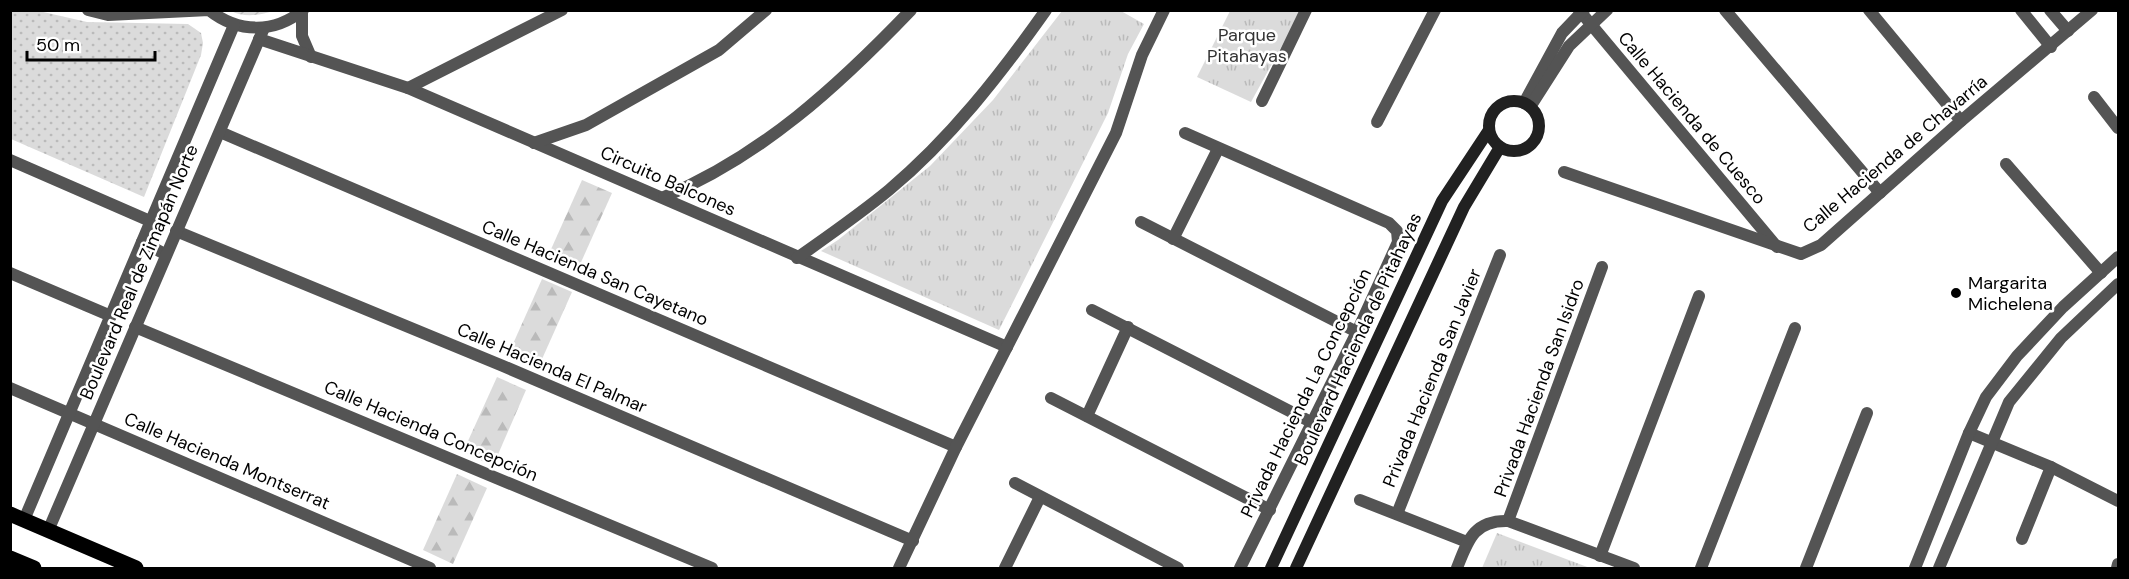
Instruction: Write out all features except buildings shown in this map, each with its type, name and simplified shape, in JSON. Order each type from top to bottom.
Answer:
[{"type":"main road","points":[[17,517],[136,568]]},
{"type":"main road","points":[[10,558],[34,568]]},
{"type":"street","points":[[88,10],[108,15],[209,10],[223,21],[261,33],[302,11]]},
{"type":"street","points":[[408,88],[562,10]]},
{"type":"street","points":[[534,143],[586,124],[690,67],[719,50],[766,10]]},
{"type":"street","points":[[664,197],[702,181],[736,162],[798,118],[852,72],[911,10]]},
{"type":"street","points":[[797,258],[890,189],[948,133],[1003,72],[1046,10]]},
{"type":"street","points":[[899,568],[956,447],[1116,133],[1142,55],[1164,10]]},
{"type":"street","points":[[1262,101],[1306,10]]},
{"type":"street","points":[[1377,122],[1435,10]]},
{"type":"street","points":[[1527,105],[1569,46],[1607,10]]},
{"type":"street","points":[[1725,10],[1880,193]]},
{"type":"street","points":[[1869,10],[1961,121]]},
{"type":"street","points":[[2021,10],[2051,47]]},
{"type":"street","points":[[2050,10],[2068,31]]},
{"type":"street","name":"Calle Hacienda de Chavarría","points":[[1564,172],[1777,248],[1801,254],[1821,245],[1961,121],[2092,10]]},
{"type":"street","points":[[302,11],[302,36],[311,57]]},
{"type":"street","points":[[1527,105],[1562,33],[1582,11]]},
{"type":"street","name":"Calle Hacienda de Cuesco","points":[[1582,11],[1590,25],[1777,248]]},
{"type":"street","name":"Boulevard Real de Zimapán Norte","points":[[17,517],[69,413],[234,25]]},
{"type":"street","name":"Boulevard Real de Zimapán Norte","points":[[48,531],[261,33]]},
{"type":"street","name":"Circuito Balcones","points":[[261,33],[311,57],[408,88],[1007,347]]},
{"type":"street","points":[[2094,97],[2118,128]]},
{"type":"street","points":[[1509,102],[1527,105],[1539,121],[1536,137],[1524,149],[1516,151],[1500,147],[1489,130],[1492,115],[1496,109],[1509,102]]},
{"type":"street","name":"Boulevard Hacienda de Pitahayas","points":[[1270,568],[1442,201],[1489,130]]},
{"type":"street","name":"Calle Hacienda San Cayetano","points":[[220,132],[956,447]]},
{"type":"street","points":[[1173,239],[1218,149],[1185,133]]},
{"type":"street","points":[[1296,568],[1464,207],[1500,147]]},
{"type":"street","name":"Privada Hacienda La Concepción","points":[[1218,149],[1389,223],[1396,231],[1398,242],[1313,423],[1240,568]]},
{"type":"street","points":[[10,160],[150,221]]},
{"type":"street","points":[[2006,164],[2100,273]]},
{"type":"street","points":[[1141,222],[1357,332]]},
{"type":"street","name":"Calle Hacienda El Palmar","points":[[176,231],[913,541]]},
{"type":"street","points":[[142,242],[165,254]]},
{"type":"street","name":"Privada Hacienda San Javier","points":[[1397,514],[1500,255]]},
{"type":"street","points":[[1919,567],[1969,432],[1986,397],[2017,356],[2062,307],[2118,257]]},
{"type":"street","name":"Privada Hacienda San Isidro","points":[[1508,521],[1602,267]]},
{"type":"street","points":[[10,273],[111,316]]},
{"type":"street","points":[[1938,568],[2009,402],[2061,338],[2117,288]]},
{"type":"street","points":[[1600,556],[1700,296]]},
{"type":"street","points":[[1092,310],[1313,423]]},
{"type":"street","name":"Calle Hacienda Concepción","points":[[135,327],[712,568]]},
{"type":"street","points":[[1087,416],[1128,327]]},
{"type":"street","points":[[1701,568],[1795,327]]},
{"type":"street","name":"Calle Hacienda Montserrat","points":[[10,388],[430,568]]},
{"type":"street","points":[[1051,398],[1270,510]]},
{"type":"street","points":[[1806,568],[1867,413]]},
{"type":"street","points":[[1969,432],[2051,467],[2118,501]]},
{"type":"street","points":[[2022,539],[2051,467]]},
{"type":"street","points":[[1015,483],[1178,568]]},
{"type":"street","points":[[1005,568],[1040,497]]},
{"type":"street","points":[[1360,500],[1467,542]]},
{"type":"street","points":[[1457,568],[1467,542],[1479,528],[1492,521],[1508,521],[1634,568]]},
{"type":"street","points":[[2116,568],[2118,564]]},
{"type":"green space","points":[[11,10],[39,11],[87,22],[188,24],[201,33],[203,43],[201,55],[144,197],[11,139]]},
{"type":"green space","points":[[231,11],[274,11],[247,15]]},
{"type":"green space","points":[[1062,11],[1121,11],[1144,24],[1128,54],[1108,113],[999,330],[821,251],[930,166],[993,100]]},
{"type":"green space","name":"Parque Pitahayas","points":[[1230,11],[1301,11],[1251,102],[1197,77]]},
{"type":"green space","points":[[582,180],[612,193],[578,269],[548,256]]},
{"type":"green space","points":[[542,279],[572,292],[538,368],[508,355]]},
{"type":"green space","points":[[497,377],[526,390],[493,466],[463,452]]},
{"type":"green space","points":[[457,474],[487,488],[453,564],[423,550]]},
{"type":"green space","points":[[1497,533],[1590,568],[1482,568]]},
{"type":"place","name":"Margarita Michelena","points":[[1956,293]]}]
